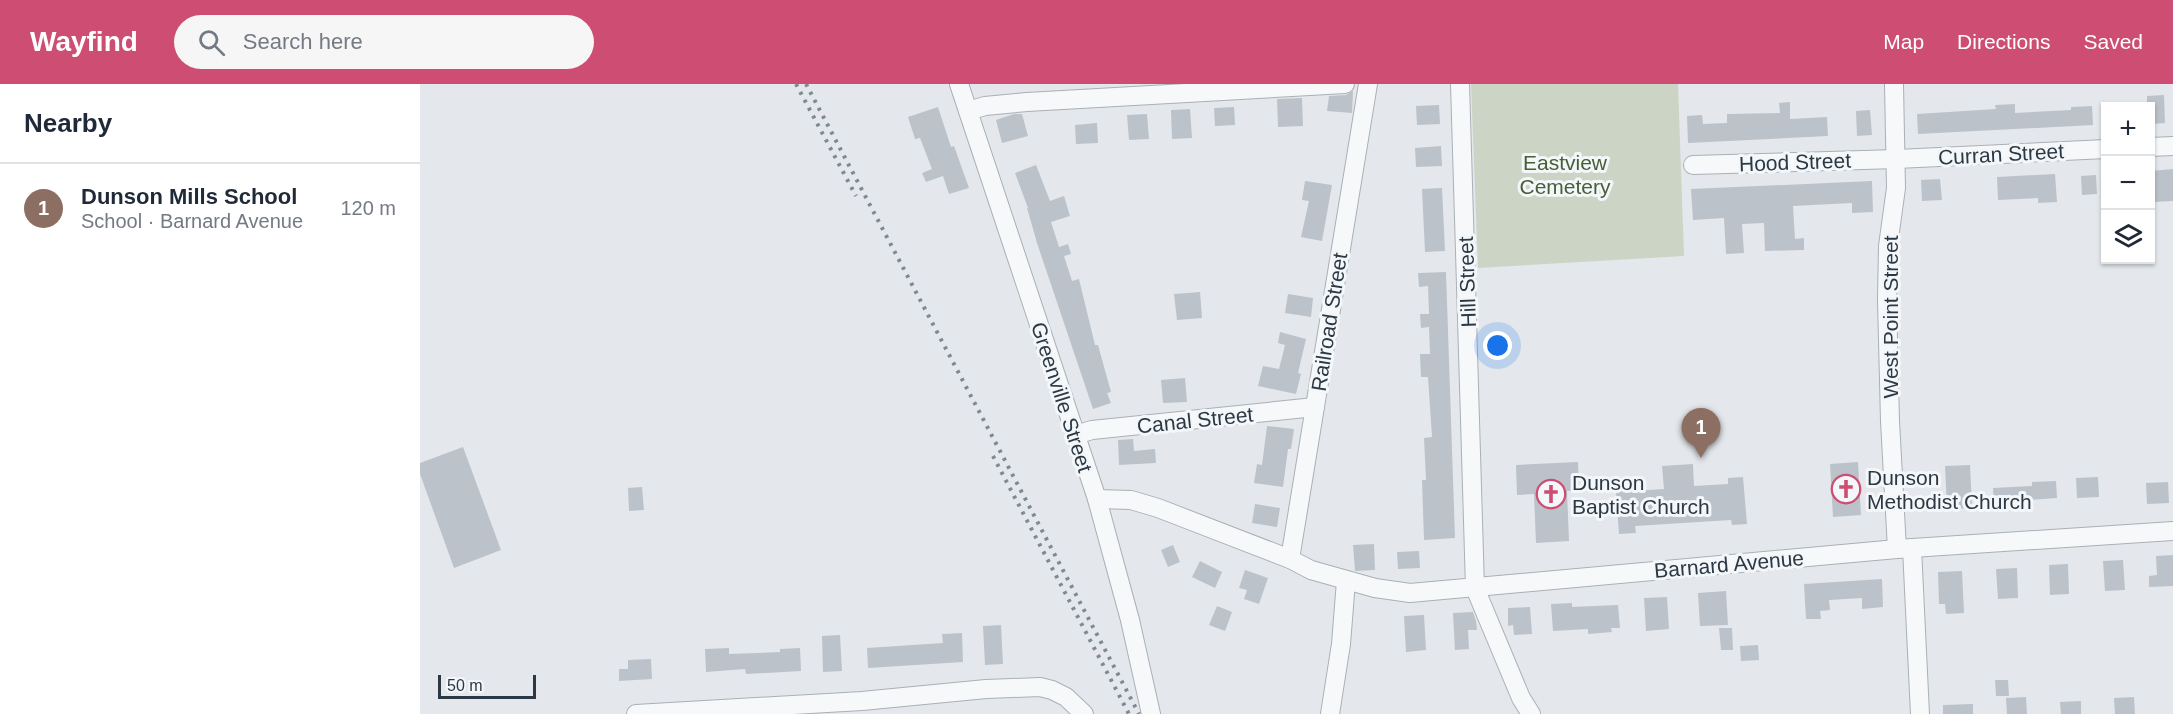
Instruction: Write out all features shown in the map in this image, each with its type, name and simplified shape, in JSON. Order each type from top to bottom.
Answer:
[{"type":"street","name":"Greenville Street","points":[[959,84],[1097,499],[1130,620],[1151,714]]},
{"type":"street","points":[[968,111],[985,106],[1027,102],[1240,88],[1345,84]]},
{"type":"street","name":"Railroad Street","points":[[1290,559],[1368,84]]},
{"type":"street","name":"Hill Street","points":[[1460,84],[1475,588]]},
{"type":"street","name":"West Point Street","points":[[1894,84],[1897,159],[1896,188],[1888,246],[1887,300],[1890,421],[1920,714]]},
{"type":"street","points":[[2155,147],[2173,146]]},
{"type":"street","name":"Curran Street","points":[[1897,159],[2101,149]]},
{"type":"street","name":"Hood Street","points":[[1693,165],[1897,159]]},
{"type":"street","name":"Canal Street","points":[[1075,435],[1092,430],[1315,407]]},
{"type":"street","name":"Barnard Avenue","points":[[1097,499],[1131,500],[1158,508],[1290,559],[1311,570],[1346,581],[1410,593],[1904,549],[2173,531]]},
{"type":"street","points":[[1330,714],[1341,644],[1346,581]]},
{"type":"street","points":[[1475,588],[1521,698],[1531,714]]},
{"type":"street","points":[[636,714],[862,708],[986,689],[1040,687],[1066,697],[1084,714]]},
{"type":"green space","name":"Eastview Cemetery","points":[[1471,84],[1678,84],[1684,256],[1478,268]]},
{"type":"building","points":[[1353,91],[1352,113],[1327,111],[1329,96],[1346,95]]},
{"type":"building","points":[[2164,95],[2165,123],[2155,124],[2155,102],[2147,102],[2147,96]]},
{"type":"building","points":[[1302,98],[1303,126],[1278,127],[1277,99]]},
{"type":"building","points":[[1790,102],[1790,119],[1827,117],[1828,136],[1688,143],[1687,116],[1702,115],[1703,124],[1727,123],[1727,114],[1780,113],[1779,103]]},
{"type":"building","points":[[2015,104],[2015,113],[2071,110],[2071,107],[2092,106],[2093,125],[1918,134],[1917,114],[1996,109],[1995,105]]},
{"type":"building","points":[[1439,105],[1440,124],[1417,125],[1416,106]]},
{"type":"building","points":[[938,107],[951,147],[954,146],[969,188],[949,194],[943,176],[926,182],[922,173],[932,169],[920,138],[915,139],[908,117]]},
{"type":"building","points":[[1234,107],[1235,125],[1215,126],[1214,108]]},
{"type":"building","points":[[1190,109],[1192,138],[1172,139],[1171,110]]},
{"type":"building","points":[[1870,110],[1872,135],[1857,136],[1856,111]]},
{"type":"building","points":[[1022,114],[1028,136],[1002,143],[996,120]]},
{"type":"building","points":[[1147,114],[1149,139],[1129,140],[1127,115]]},
{"type":"building","points":[[1097,123],[1098,143],[1076,144],[1075,125]]},
{"type":"building","points":[[1441,146],[1442,166],[1416,167],[1415,148]]},
{"type":"building","points":[[1036,165],[1050,201],[1064,196],[1070,216],[1051,222],[1059,247],[1068,244],[1071,254],[1064,256],[1072,281],[1079,279],[1095,345],[1098,345],[1111,392],[1107,393],[1111,403],[1093,409],[1015,173]]},
{"type":"building","points":[[2173,169],[2173,201],[2155,202],[2155,171]]},
{"type":"building","points":[[2055,174],[2057,202],[2038,203],[2038,198],[1998,200],[1997,177]]},
{"type":"building","points":[[2096,175],[2097,194],[2082,195],[2081,176]]},
{"type":"building","points":[[1940,179],[1942,200],[1922,201],[1921,180]]},
{"type":"building","points":[[1305,181],[1332,185],[1322,241],[1301,237],[1309,201],[1302,200]]},
{"type":"building","points":[[1872,181],[1873,212],[1852,213],[1852,203],[1793,206],[1795,239],[1804,238],[1804,250],[1765,251],[1764,223],[1742,224],[1744,253],[1726,254],[1724,218],[1693,220],[1691,189]]},
{"type":"building","points":[[1442,188],[1445,251],[1425,252],[1422,189]]},
{"type":"building","points":[[1446,272],[1455,538],[1424,540],[1422,480],[1426,480],[1424,438],[1432,437],[1428,377],[1421,377],[1420,354],[1430,354],[1429,327],[1421,328],[1420,314],[1429,314],[1428,286],[1419,287],[1418,273]]},
{"type":"building","points":[[1200,292],[1202,318],[1177,320],[1174,294]]},
{"type":"building","points":[[1288,294],[1313,298],[1311,317],[1285,313]]},
{"type":"building","points":[[1280,332],[1306,339],[1296,394],[1258,386],[1263,366],[1279,369],[1285,345],[1278,343]]},
{"type":"building","points":[[1185,378],[1187,402],[1163,403],[1161,380]]},
{"type":"building","points":[[1267,426],[1294,429],[1291,449],[1288,449],[1283,487],[1254,483],[1257,464],[1262,465]]},
{"type":"building","points":[[1133,439],[1134,451],[1155,449],[1156,463],[1119,465],[1118,440]]},
{"type":"building","points":[[463,447],[501,550],[454,568],[420,474],[420,463]]},
{"type":"building","name":"Dunson Baptist Church","points":[[1578,462],[1579,490],[1567,491],[1569,541],[1536,543],[1534,494],[1517,495],[1516,465]]},
{"type":"building","name":"Dunson Methodist Church","points":[[1858,462],[1861,515],[1833,517],[1830,464]]},
{"type":"building","points":[[1693,464],[1694,486],[1728,484],[1728,478],[1743,477],[1747,524],[1732,525],[1731,520],[1635,526],[1636,533],[1619,534],[1615,478],[1629,477],[1630,491],[1664,489],[1662,466]]},
{"type":"building","points":[[1970,465],[1972,508],[1947,509],[1945,466]]},
{"type":"building","points":[[2098,477],[2099,497],[2077,498],[2076,478]]},
{"type":"building","points":[[2056,481],[2057,498],[2015,501],[2015,505],[1994,506],[1993,488],[2032,486],[2032,482]]},
{"type":"building","points":[[2168,482],[2169,503],[2147,504],[2146,483]]},
{"type":"building","points":[[642,487],[644,510],[629,511],[628,488]]},
{"type":"building","points":[[1255,504],[1280,508],[1277,527],[1252,523]]},
{"type":"building","points":[[1374,544],[1375,570],[1355,571],[1353,545]]},
{"type":"building","points":[[1173,545],[1180,562],[1168,567],[1161,550]]},
{"type":"building","points":[[1419,551],[1420,568],[1398,569],[1397,552]]},
{"type":"building","points":[[2173,555],[2173,586],[2149,587],[2149,576],[2157,575],[2156,556]]},
{"type":"building","points":[[2123,560],[2125,590],[2105,591],[2103,561]]},
{"type":"building","points":[[1200,561],[1222,572],[1215,588],[1192,577]]},
{"type":"building","points":[[2068,564],[2069,594],[2050,595],[2049,565]]},
{"type":"building","points":[[2017,568],[2018,598],[1998,599],[1996,569]]},
{"type":"building","points":[[1245,570],[1268,578],[1259,604],[1244,599],[1247,590],[1239,588]]},
{"type":"building","points":[[1962,571],[1964,613],[1946,614],[1945,604],[1939,604],[1938,572]]},
{"type":"building","points":[[1882,579],[1883,607],[1862,609],[1862,598],[1829,600],[1830,610],[1820,611],[1821,619],[1806,619],[1804,584]]},
{"type":"building","points":[[1726,591],[1728,625],[1700,626],[1698,593]]},
{"type":"building","points":[[1667,597],[1669,629],[1646,631],[1644,598]]},
{"type":"building","points":[[1572,603],[1572,607],[1618,605],[1620,628],[1611,628],[1612,632],[1588,634],[1588,629],[1553,631],[1551,604]]},
{"type":"building","points":[[1217,606],[1232,612],[1225,631],[1209,625]]},
{"type":"building","points":[[1530,607],[1532,634],[1514,635],[1513,625],[1508,626],[1508,608]]},
{"type":"building","points":[[1473,612],[1477,630],[1468,630],[1469,649],[1455,650],[1453,613]]},
{"type":"building","points":[[1424,615],[1426,650],[1406,652],[1404,616]]},
{"type":"building","points":[[1001,625],[1003,664],[985,665],[983,626]]},
{"type":"building","points":[[1719,628],[1732,628],[1733,650],[1721,650]]},
{"type":"building","points":[[962,633],[963,662],[868,668],[867,648],[943,643],[942,634]]},
{"type":"building","points":[[840,635],[842,671],[823,672],[822,636]]},
{"type":"building","points":[[1758,645],[1759,660],[1741,661],[1740,646]]},
{"type":"building","points":[[729,648],[729,654],[780,652],[780,649],[800,648],[801,671],[746,674],[745,669],[706,672],[705,649]]},
{"type":"building","points":[[651,659],[652,679],[619,681],[619,669],[628,669],[628,660]]},
{"type":"building","points":[[1995,680],[2008,680],[2009,696],[1996,696]]},
{"type":"building","points":[[2026,697],[2027,714],[2007,714],[2006,698]]},
{"type":"building","points":[[2134,697],[2135,714],[2115,714],[2114,698]]},
{"type":"building","points":[[2081,701],[2081,714],[2061,714],[2060,702]]},
{"type":"building","points":[[1973,704],[1973,714],[1943,714],[1943,705]]},
{"type":"railway","points":[[796,84],[856,196]]},
{"type":"railway","points":[[806,84],[1139,714]]},
{"type":"railway","points":[[993,456],[1129,714]]},
{"type":"place","name":"Dunson Mills School","points":[[1701,458]]},
{"type":"place","name":"Dunson Methodist Church","points":[[1846,489]]},
{"type":"place","name":"Dunson Baptist Church","points":[[1551,494]]}]
